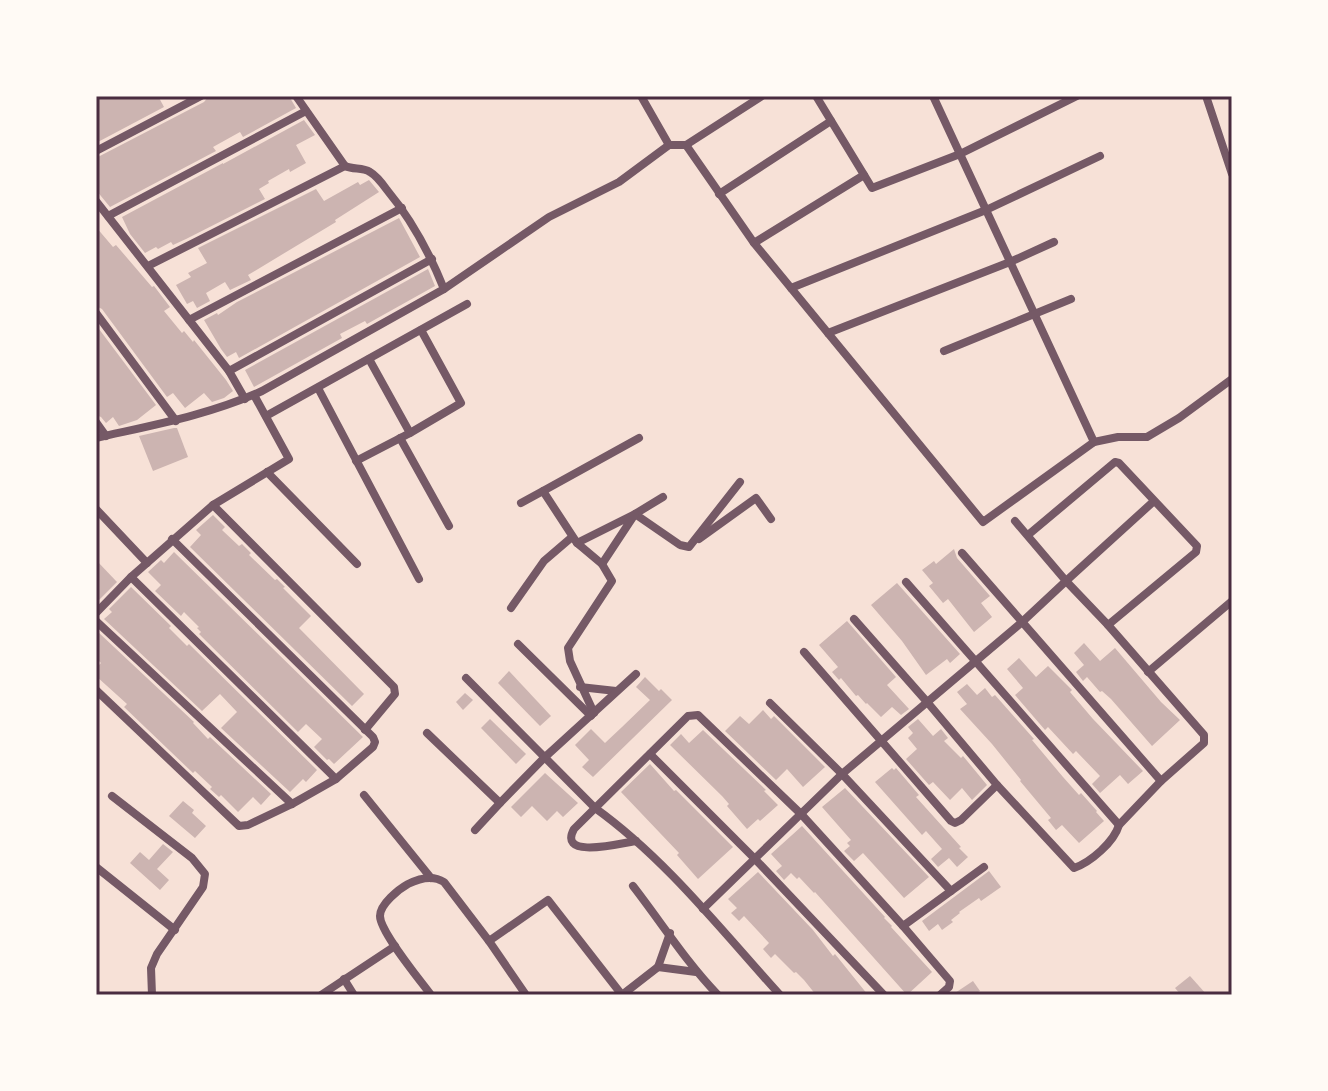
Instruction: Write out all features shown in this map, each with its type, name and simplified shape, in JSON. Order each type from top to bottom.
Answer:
[{"type":"street","points":[[96,151],[201,96]]},
{"type":"street","points":[[296,96],[345,166],[366,169],[373,174],[402,208],[432,259],[444,289]]},
{"type":"street","points":[[653,96],[643,99],[669,145]]},
{"type":"street","points":[[96,438],[176,421],[235,404],[254,395],[389,322],[444,289],[549,217],[619,182],[669,145],[686,145],[762,96]]},
{"type":"street","points":[[816,96],[872,188],[960,154],[1077,96]]},
{"type":"street","points":[[947,96],[934,99],[1094,442]]},
{"type":"street","points":[[1206,96],[1228,146],[1232,174]]},
{"type":"street","points":[[108,216],[306,111]]},
{"type":"street","points":[[719,194],[831,121]]},
{"type":"street","points":[[686,145],[754,243],[983,522],[1094,442],[1118,437],[1147,437],[1232,379]]},
{"type":"street","points":[[791,288],[986,210],[1100,156]]},
{"type":"street","points":[[148,266],[345,166]]},
{"type":"street","points":[[754,243],[864,175]]},
{"type":"street","points":[[96,201],[229,371],[245,399]]},
{"type":"street","points":[[189,320],[402,208]]},
{"type":"street","points":[[828,333],[1054,242]]},
{"type":"street","points":[[229,371],[432,259]]},
{"type":"street","points":[[944,351],[1071,299]]},
{"type":"street","points":[[266,416],[467,304]]},
{"type":"street","points":[[96,313],[176,421]]},
{"type":"street","points":[[356,461],[461,403],[421,330]]},
{"type":"street","points":[[369,359],[410,433]]},
{"type":"street","points":[[318,388],[419,579]]},
{"type":"street","points":[[96,613],[172,539],[213,505],[289,459],[254,395]]},
{"type":"street","points":[[96,422],[106,436]]},
{"type":"street","points":[[400,438],[449,526]]},
{"type":"street","points":[[521,503],[639,438]]},
{"type":"street","points":[[1028,535],[1115,462],[1197,546],[1197,550],[1108,625]]},
{"type":"street","points":[[267,472],[357,564]]},
{"type":"street","points":[[689,547],[740,482]]},
{"type":"street","points":[[543,491],[575,540],[602,564],[612,581],[568,648],[570,661],[592,715]]},
{"type":"street","points":[[511,608],[544,561],[575,540],[635,514],[663,497]]},
{"type":"street","points":[[635,514],[680,545],[689,547],[756,498],[771,519]]},
{"type":"street","points":[[703,909],[842,774],[1021,623],[1154,501]]},
{"type":"street","points":[[213,505],[394,687],[395,694],[365,730]]},
{"type":"street","points":[[96,509],[147,563]]},
{"type":"street","points":[[602,564],[635,514]]},
{"type":"street","points":[[854,619],[997,785],[1074,868],[1079,867],[1100,851],[1117,833],[1119,825],[1205,740],[1204,735],[1015,521]]},
{"type":"street","points":[[96,690],[239,826],[248,825],[292,804],[336,779],[373,747],[375,742],[365,730],[172,539]]},
{"type":"street","points":[[962,553],[1161,781]]},
{"type":"street","points":[[131,577],[336,779]]},
{"type":"street","points":[[906,582],[1119,825]]},
{"type":"street","points":[[1148,672],[1232,601]]},
{"type":"street","points":[[96,621],[292,804]]},
{"type":"street","points":[[518,644],[592,715]]},
{"type":"street","points":[[804,652],[877,746],[951,821],[961,820],[997,785]]},
{"type":"street","points":[[475,830],[544,758],[636,674]]},
{"type":"street","points":[[466,678],[595,808],[636,841],[703,909],[780,995]]},
{"type":"street","points":[[580,687],[616,691]]},
{"type":"street","points":[[770,703],[842,774],[951,891]]},
{"type":"street","points":[[636,841],[575,846],[571,842],[571,834],[688,716],[698,715],[802,815],[903,926],[950,981],[949,987],[940,995]]},
{"type":"street","points":[[427,733],[500,803]]},
{"type":"street","points":[[650,754],[884,995]]},
{"type":"street","points":[[364,795],[431,878]]},
{"type":"street","points":[[112,796],[192,858],[205,874],[203,887],[157,954],[151,968],[152,995]]},
{"type":"street","points":[[96,867],[175,930]]},
{"type":"street","points":[[903,926],[984,867]]},
{"type":"street","points":[[431,995],[395,946],[381,923],[380,913],[383,906],[407,884],[438,878],[489,941],[526,995]]},
{"type":"street","points":[[633,886],[696,972],[718,995]]},
{"type":"street","points":[[489,941],[548,900],[622,995],[658,967],[670,933]]},
{"type":"street","points":[[321,995],[395,946]]},
{"type":"street","points":[[658,967],[696,972]]},
{"type":"street","points":[[344,979],[354,995]]},
{"type":"building","points":[[96,96],[158,96],[164,107],[96,143]]},
{"type":"building","points":[[209,96],[289,96],[296,108],[243,137],[240,132],[213,147],[216,151],[110,207],[96,190],[96,158],[204,102]]},
{"type":"building","points":[[304,120],[315,135],[296,145],[306,163],[268,181],[259,189],[265,199],[173,245],[171,242],[145,253],[130,234],[122,217]]},
{"type":"building","points":[[369,180],[379,192],[248,275],[251,280],[230,290],[225,282],[206,293],[210,301],[197,308],[193,301],[187,304],[176,285],[191,277],[188,273],[207,263],[198,248],[316,189],[324,201],[358,182],[360,185]]},
{"type":"building","points":[[399,218],[420,257],[239,358],[236,352],[227,357],[204,320]]},
{"type":"building","points":[[96,227],[154,286],[170,307],[164,311],[182,333],[184,331],[194,340],[233,391],[212,402],[204,393],[185,408],[173,393],[167,397],[102,309],[96,306]]},
{"type":"building","points":[[428,269],[435,286],[367,324],[365,321],[340,334],[342,338],[254,387],[245,370]]},
{"type":"building","points":[[96,325],[156,405],[137,420],[119,426],[113,417],[106,423],[96,415]]},
{"type":"building","points":[[177,428],[188,457],[153,471],[139,436]]},
{"type":"building","points":[[213,515],[225,527],[222,530],[239,546],[242,544],[251,553],[249,555],[277,579],[311,616],[299,628],[364,694],[352,706],[190,547],[201,535],[196,530]]},
{"type":"building","points":[[954,549],[957,558],[990,596],[981,603],[992,617],[974,632],[948,599],[943,603],[929,586],[933,583],[922,570],[934,561],[936,564]]},
{"type":"building","points":[[174,552],[363,737],[334,764],[314,747],[322,739],[306,724],[298,732],[199,634],[199,627],[184,612],[181,616],[155,591],[161,585],[148,572],[161,560],[164,563]]},
{"type":"building","points":[[96,560],[117,582],[99,600],[96,597]]},
{"type":"building","points":[[897,583],[960,654],[950,663],[947,659],[926,675],[871,605]]},
{"type":"building","points":[[131,587],[187,646],[189,644],[317,770],[306,782],[303,779],[290,792],[221,728],[237,712],[220,694],[202,711],[104,619],[112,612],[109,609]]},
{"type":"building","points":[[847,621],[896,677],[887,685],[909,709],[901,715],[892,707],[881,717],[832,672],[838,667],[819,645]]},
{"type":"building","points":[[98,632],[194,722],[208,739],[210,737],[271,794],[261,805],[253,797],[238,812],[124,707],[127,704],[96,676],[96,668],[101,663],[96,658]]},
{"type":"building","points":[[1084,643],[1100,661],[1115,648],[1180,720],[1152,746],[1111,699],[1087,677],[1083,681],[1076,672],[1084,665],[1074,653]]},
{"type":"building","points":[[1019,658],[1036,677],[1048,666],[1143,771],[1128,784],[1120,775],[1100,793],[1092,784],[1100,776],[1076,751],[1073,754],[1048,727],[1045,730],[1015,695],[1023,688],[1007,669]]},
{"type":"building","points":[[509,671],[551,716],[540,726],[498,683]]},
{"type":"building","points":[[645,677],[672,700],[593,777],[582,767],[589,760],[575,745],[591,729],[605,743],[650,700],[636,687]]},
{"type":"building","points":[[967,684],[977,695],[985,688],[992,697],[995,695],[1063,777],[1097,811],[1104,821],[1079,843],[1062,825],[1056,830],[1048,820],[1051,818],[1021,780],[960,709],[967,704],[957,692]]},
{"type":"building","points":[[465,693],[473,700],[463,710],[456,702]]},
{"type":"building","points":[[763,710],[771,719],[774,716],[825,767],[803,787],[787,769],[776,780],[725,731],[740,716],[749,724]]},
{"type":"building","points":[[490,719],[526,754],[516,764],[481,728]]},
{"type":"building","points":[[918,719],[933,736],[941,729],[948,738],[944,741],[961,758],[963,756],[987,785],[972,800],[962,788],[950,800],[933,782],[929,785],[906,759],[917,749],[908,738],[913,733],[908,727]]},
{"type":"building","points":[[703,730],[778,805],[747,829],[722,796],[670,745],[681,734],[689,743]]},
{"type":"building","points":[[650,764],[733,847],[698,879],[677,855],[679,853],[621,792]]},
{"type":"building","points":[[896,768],[919,795],[916,797],[968,857],[957,867],[949,858],[938,867],[931,859],[942,849],[926,831],[922,835],[875,782]]},
{"type":"building","points":[[545,773],[578,803],[563,817],[557,811],[547,821],[532,806],[521,817],[511,807]]},
{"type":"building","points":[[845,788],[929,877],[904,898],[863,853],[854,861],[844,851],[851,840],[822,807]]},
{"type":"building","points":[[183,801],[206,826],[195,838],[169,816]]},
{"type":"building","points":[[802,826],[932,972],[907,995],[815,892],[799,877],[797,879],[791,873],[784,880],[776,871],[782,866],[771,854]]},
{"type":"building","points":[[163,844],[173,852],[157,869],[169,880],[160,890],[130,863],[140,852],[149,860]]},
{"type":"building","points":[[989,871],[1001,887],[959,912],[951,920],[953,922],[942,930],[938,924],[929,931],[922,921]]},
{"type":"building","points":[[758,872],[833,956],[835,954],[868,995],[816,995],[775,954],[771,958],[763,949],[769,943],[744,916],[739,921],[731,913],[737,908],[728,899]]},
{"type":"building","points":[[1190,976],[1207,995],[1181,995],[1175,988]]},
{"type":"building","points":[[973,981],[980,991],[973,995],[952,995]]}]
